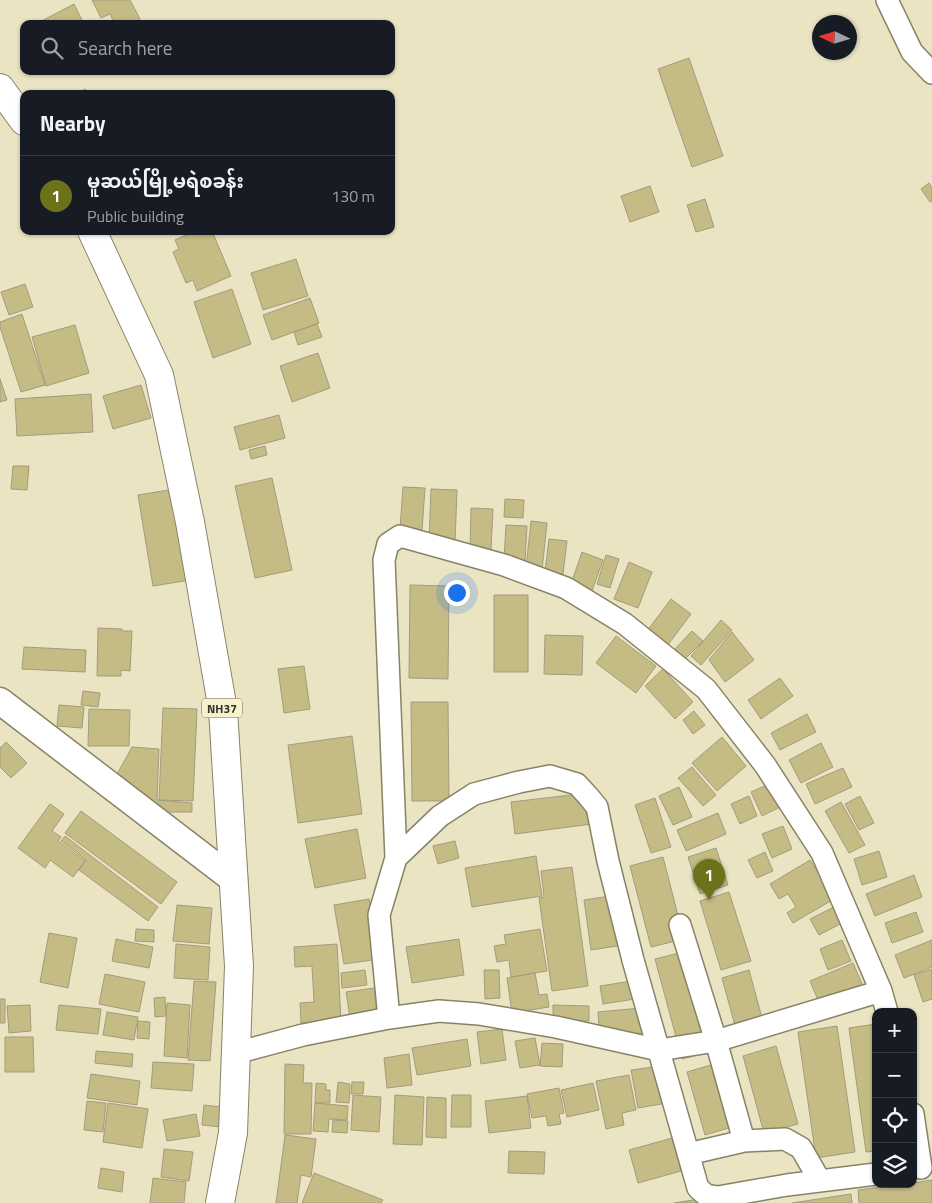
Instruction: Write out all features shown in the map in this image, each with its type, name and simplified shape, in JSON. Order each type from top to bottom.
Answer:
[{"type":"highway","points":[[0,88],[20,116]]},
{"type":"highway","name":"NH37","points":[[94,235],[159,375],[190,522],[223,710],[239,966],[233,1133],[220,1203]]},
{"type":"street","points":[[888,0],[912,52],[932,73]]},
{"type":"street","points":[[389,1018],[379,915],[396,858],[384,560],[388,544],[400,536],[504,565],[566,588],[625,624],[706,689],[765,765],[822,853],[881,991],[886,1008]]},
{"type":"street","points":[[0,701],[234,880]]},
{"type":"street","points":[[396,858],[440,816],[474,794],[550,776],[577,784],[597,807],[608,861],[633,960],[698,1188],[706,1195],[718,1196],[872,1174]]},
{"type":"street","points":[[680,925],[716,1040],[744,1141]]},
{"type":"street","points":[[236,1053],[303,1035],[389,1018],[439,1011],[479,1014],[556,1027],[659,1050],[716,1040],[881,991]]},
{"type":"street","points":[[917,1138],[922,1168]]},
{"type":"street","points":[[688,1154],[744,1141],[785,1139],[801,1148],[820,1181]]},
{"type":"building","points":[[92,0],[130,0],[140,19],[113,20],[110,14],[101,18]]},
{"type":"building","points":[[74,4],[82,20],[44,20]]},
{"type":"building","points":[[689,58],[723,156],[692,167],[658,69]]},
{"type":"building","points":[[929,183],[932,188],[932,201],[930,202],[921,189]]},
{"type":"building","points":[[650,186],[659,212],[630,222],[621,196]]},
{"type":"building","points":[[705,199],[714,227],[696,232],[687,205]]},
{"type":"building","points":[[186,235],[214,235],[231,276],[197,291],[193,280],[186,283],[173,252],[179,249],[175,240]]},
{"type":"building","points":[[296,259],[308,296],[263,310],[251,273]]},
{"type":"building","points":[[25,284],[33,307],[9,315],[1,292]]},
{"type":"building","points":[[232,289],[251,344],[213,358],[194,302]]},
{"type":"building","points":[[310,298],[319,323],[272,340],[263,315]]},
{"type":"building","points":[[22,314],[45,385],[21,392],[0,322]]},
{"type":"building","points":[[317,324],[322,337],[298,345],[294,332]]},
{"type":"building","points":[[75,325],[89,373],[46,386],[32,337]]},
{"type":"building","points":[[318,353],[330,388],[292,402],[280,366]]},
{"type":"building","points":[[0,379],[7,400],[0,402]]},
{"type":"building","points":[[141,385],[151,418],[113,429],[103,396]]},
{"type":"building","points":[[91,394],[93,432],[17,436],[15,399]]},
{"type":"building","points":[[279,415],[285,438],[240,450],[234,427]]},
{"type":"building","points":[[265,446],[267,455],[251,459],[249,450]]},
{"type":"building","points":[[13,466],[29,466],[27,490],[11,489]]},
{"type":"building","points":[[272,478],[292,570],[255,578],[235,486]]},
{"type":"building","points":[[403,487],[425,488],[422,531],[400,529]]},
{"type":"building","points":[[175,489],[190,580],[153,586],[138,495]]},
{"type":"building","points":[[431,489],[457,490],[455,542],[429,541]]},
{"type":"building","points":[[505,499],[524,500],[523,518],[504,517]]},
{"type":"building","points":[[471,508],[493,509],[491,550],[470,549]]},
{"type":"building","points":[[531,521],[547,523],[542,570],[526,568]]},
{"type":"building","points":[[506,525],[527,526],[525,561],[504,560]]},
{"type":"building","points":[[549,539],[567,541],[563,574],[545,572]]},
{"type":"building","points":[[582,552],[603,560],[592,591],[571,584]]},
{"type":"building","points":[[606,555],[619,559],[610,588],[597,584]]},
{"type":"building","points":[[629,562],[652,572],[638,608],[614,599]]},
{"type":"building","points":[[410,585],[449,586],[448,679],[409,678]]},
{"type":"building","points":[[494,595],[528,595],[528,672],[494,672]]},
{"type":"building","points":[[671,599],[691,614],[664,650],[644,635]]},
{"type":"building","points":[[721,620],[732,630],[701,665],[691,656]]},
{"type":"building","points":[[98,628],[132,631],[130,671],[121,670],[121,676],[97,676]]},
{"type":"building","points":[[692,631],[703,641],[684,660],[674,650]]},
{"type":"building","points":[[732,632],[754,660],[725,682],[709,660]]},
{"type":"building","points":[[545,635],[583,636],[582,675],[544,674]]},
{"type":"building","points":[[616,636],[656,666],[636,693],[596,663]]},
{"type":"building","points":[[24,647],[86,650],[85,672],[22,669]]},
{"type":"building","points":[[304,666],[310,709],[284,713],[278,669]]},
{"type":"building","points":[[663,669],[693,702],[675,719],[645,686]]},
{"type":"building","points":[[780,678],[793,696],[761,719],[748,700]]},
{"type":"building","points":[[83,691],[100,693],[98,707],[81,705]]},
{"type":"building","points":[[411,702],[448,702],[449,801],[412,801]]},
{"type":"building","points":[[59,705],[84,707],[82,728],[57,726]]},
{"type":"building","points":[[163,708],[197,709],[193,801],[159,800]]},
{"type":"building","points":[[89,709],[130,710],[129,746],[88,746]]},
{"type":"building","points":[[694,711],[705,725],[693,734],[683,720]]},
{"type":"building","points":[[807,714],[816,732],[780,750],[771,733]]},
{"type":"building","points":[[352,736],[362,814],[298,823],[288,745]]},
{"type":"building","points":[[722,737],[746,766],[717,791],[692,763]]},
{"type":"building","points":[[6,742],[27,763],[11,778],[0,767],[0,748]]},
{"type":"building","points":[[821,743],[833,767],[801,783],[789,760]]},
{"type":"building","points":[[132,747],[159,749],[157,800],[192,803],[192,812],[164,812],[116,776]]},
{"type":"building","points":[[692,767],[716,795],[703,806],[678,778]]},
{"type":"building","points":[[843,768],[852,787],[815,804],[806,784]]},
{"type":"building","points":[[769,784],[780,807],[762,816],[751,792]]},
{"type":"building","points":[[679,787],[692,817],[673,825],[659,796]]},
{"type":"building","points":[[588,793],[592,824],[515,834],[511,802]]},
{"type":"building","points":[[749,796],[757,816],[740,824],[731,804]]},
{"type":"building","points":[[860,796],[874,823],[859,830],[845,804]]},
{"type":"building","points":[[655,798],[671,847],[651,853],[635,805]]},
{"type":"building","points":[[841,802],[865,845],[849,853],[825,811]]},
{"type":"building","points":[[50,804],[64,814],[52,831],[61,837],[58,841],[85,861],[73,877],[50,860],[45,868],[18,848]]},
{"type":"building","points":[[81,811],[177,882],[161,904],[65,833]]},
{"type":"building","points":[[718,813],[726,834],[686,851],[677,830]]},
{"type":"building","points":[[783,826],[792,849],[772,858],[762,834]]},
{"type":"building","points":[[357,829],[366,878],[315,888],[305,839]]},
{"type":"building","points":[[65,836],[158,907],[148,921],[79,870],[86,860],[61,841]]},
{"type":"building","points":[[455,841],[459,858],[438,864],[433,846]]},
{"type":"building","points":[[716,848],[728,885],[700,894],[688,857]]},
{"type":"building","points":[[879,851],[887,877],[862,885],[854,859]]},
{"type":"building","points":[[765,852],[773,871],[757,878],[748,860]]},
{"type":"building","points":[[536,856],[542,896],[472,907],[465,868]]},
{"type":"building","points":[[663,857],[684,939],[651,947],[630,866]]},
{"type":"building","points":[[810,860],[834,899],[793,923],[787,913],[796,907],[788,894],[779,899],[770,884]]},
{"type":"building","points":[[572,867],[588,986],[552,991],[539,898],[544,897],[541,871]]},
{"type":"building","points":[[914,875],[922,897],[875,916],[866,894]]},
{"type":"building","points":[[729,892],[751,961],[721,970],[700,901]]},
{"type":"building","points":[[623,894],[630,944],[591,950],[584,900]]},
{"type":"building","points":[[369,899],[379,959],[344,964],[334,905]]},
{"type":"building","points":[[177,905],[212,908],[209,944],[173,941]]},
{"type":"building","points":[[834,907],[842,923],[819,935],[810,919]]},
{"type":"building","points":[[916,912],[923,932],[892,943],[885,923]]},
{"type":"building","points":[[136,929],[154,930],[154,942],[135,941]]},
{"type":"building","points":[[540,929],[547,971],[511,977],[509,960],[497,962],[494,946],[506,944],[504,935]]},
{"type":"building","points":[[49,933],[77,938],[68,988],[40,982]]},
{"type":"building","points":[[116,939],[153,947],[149,968],[112,961]]},
{"type":"building","points":[[459,939],[464,975],[412,983],[406,947]]},
{"type":"building","points":[[842,940],[851,961],[828,970],[820,949]]},
{"type":"building","points":[[932,940],[932,967],[904,978],[895,955]]},
{"type":"building","points":[[176,944],[210,947],[208,980],[174,978]]},
{"type":"building","points":[[337,944],[341,1021],[301,1023],[300,1003],[314,1002],[312,966],[295,967],[294,947]]},
{"type":"building","points":[[687,951],[714,1051],[682,1059],[655,959]]},
{"type":"building","points":[[853,963],[863,986],[820,1005],[810,981]]},
{"type":"building","points":[[932,969],[932,999],[923,1002],[914,975]]},
{"type":"building","points":[[365,970],[367,985],[342,988],[341,973]]},
{"type":"building","points":[[484,970],[499,970],[500,998],[485,999]]},
{"type":"building","points":[[749,970],[767,1036],[740,1044],[722,978]]},
{"type":"building","points":[[535,973],[539,995],[547,994],[549,1007],[512,1013],[507,978]]},
{"type":"building","points":[[105,974],[145,982],[139,1012],[99,1004]]},
{"type":"building","points":[[194,981],[216,982],[210,1061],[188,1060]]},
{"type":"building","points":[[632,981],[635,999],[603,1004],[600,986]]},
{"type":"building","points":[[374,988],[377,1015],[350,1018],[346,992]]},
{"type":"building","points":[[165,997],[166,1016],[155,1017],[154,998]]},
{"type":"building","points":[[0,999],[5,999],[5,1023],[0,1023]]},
{"type":"building","points":[[167,1003],[190,1005],[187,1058],[164,1056]]},
{"type":"building","points":[[30,1005],[31,1031],[9,1033],[7,1006]]},
{"type":"building","points":[[59,1005],[101,1009],[98,1034],[56,1030]]},
{"type":"building","points":[[553,1005],[589,1006],[589,1021],[553,1020]]},
{"type":"building","points":[[641,1008],[643,1033],[609,1035],[599,1029],[598,1012]]},
{"type":"building","points":[[107,1012],[138,1017],[134,1040],[103,1035]]},
{"type":"building","points":[[138,1021],[150,1022],[149,1039],[137,1038]]},
{"type":"building","points":[[872,1025],[872,1151],[866,1152],[849,1028]]},
{"type":"building","points":[[837,1026],[855,1152],[816,1158],[798,1032]]},
{"type":"building","points":[[502,1029],[506,1060],[481,1064],[477,1032]]},
{"type":"building","points":[[5,1037],[33,1037],[34,1072],[5,1072]]},
{"type":"building","points":[[535,1038],[540,1065],[520,1068],[515,1041]]},
{"type":"building","points":[[467,1039],[471,1066],[417,1075],[412,1048]]},
{"type":"building","points":[[542,1043],[563,1044],[562,1067],[540,1066]]},
{"type":"building","points":[[776,1046],[798,1124],[764,1133],[743,1056]]},
{"type":"building","points":[[96,1051],[133,1054],[132,1067],[95,1063]]},
{"type":"building","points":[[409,1054],[412,1085],[387,1088],[384,1058]]},
{"type":"building","points":[[153,1062],[194,1064],[192,1091],[151,1088]]},
{"type":"building","points":[[721,1062],[739,1125],[705,1135],[687,1072]]},
{"type":"building","points":[[285,1064],[304,1065],[303,1083],[312,1083],[311,1134],[284,1134]]},
{"type":"building","points":[[661,1066],[667,1103],[638,1108],[631,1070]]},
{"type":"building","points":[[91,1074],[140,1081],[137,1105],[87,1098]]},
{"type":"building","points":[[629,1075],[636,1110],[622,1113],[624,1125],[606,1129],[596,1081]]},
{"type":"building","points":[[338,1082],[350,1084],[349,1103],[336,1102]]},
{"type":"building","points":[[352,1082],[364,1082],[363,1094],[351,1094]]},
{"type":"building","points":[[316,1083],[326,1084],[326,1090],[330,1090],[330,1103],[315,1103]]},
{"type":"building","points":[[593,1083],[599,1110],[567,1117],[561,1090]]},
{"type":"building","points":[[559,1088],[564,1113],[559,1114],[561,1124],[548,1126],[546,1116],[532,1118],[527,1094]]},
{"type":"building","points":[[353,1095],[381,1097],[379,1132],[351,1130]]},
{"type":"building","points":[[395,1095],[424,1097],[422,1145],[393,1144]]},
{"type":"building","points":[[452,1095],[471,1095],[471,1127],[451,1127]]},
{"type":"building","points":[[527,1096],[531,1128],[489,1133],[485,1101]]},
{"type":"building","points":[[427,1097],[446,1098],[446,1138],[426,1137]]},
{"type":"building","points":[[87,1101],[106,1103],[103,1132],[84,1130]]},
{"type":"building","points":[[108,1103],[148,1109],[142,1148],[103,1142]]},
{"type":"building","points":[[315,1103],[348,1106],[347,1120],[329,1119],[328,1132],[313,1131]]},
{"type":"building","points":[[204,1105],[222,1107],[220,1127],[202,1125]]},
{"type":"building","points":[[196,1114],[200,1136],[167,1141],[163,1120]]},
{"type":"building","points":[[333,1120],[348,1121],[347,1133],[332,1132]]},
{"type":"building","points":[[285,1135],[316,1139],[311,1177],[301,1175],[297,1203],[276,1203]]},
{"type":"building","points":[[672,1138],[681,1171],[638,1183],[629,1150]]},
{"type":"building","points":[[164,1149],[193,1152],[189,1181],[161,1177]]},
{"type":"building","points":[[509,1151],[545,1152],[544,1174],[508,1173]]},
{"type":"building","points":[[101,1168],[124,1172],[122,1192],[98,1188]]},
{"type":"building","points":[[314,1173],[383,1200],[381,1203],[302,1203]]},
{"type":"building","points":[[153,1178],[186,1182],[184,1203],[150,1203]]},
{"type":"building","points":[[932,1180],[932,1203],[859,1203],[858,1190],[917,1188],[917,1182]]},
{"type":"building","points":[[851,1194],[852,1203],[792,1203]]},
{"type":"building","points":[[705,1198],[706,1203],[674,1203]]},
{"type":"place","name":"မူဆယ်မြို့မရဲစခန်း","points":[[709,900]]}]
